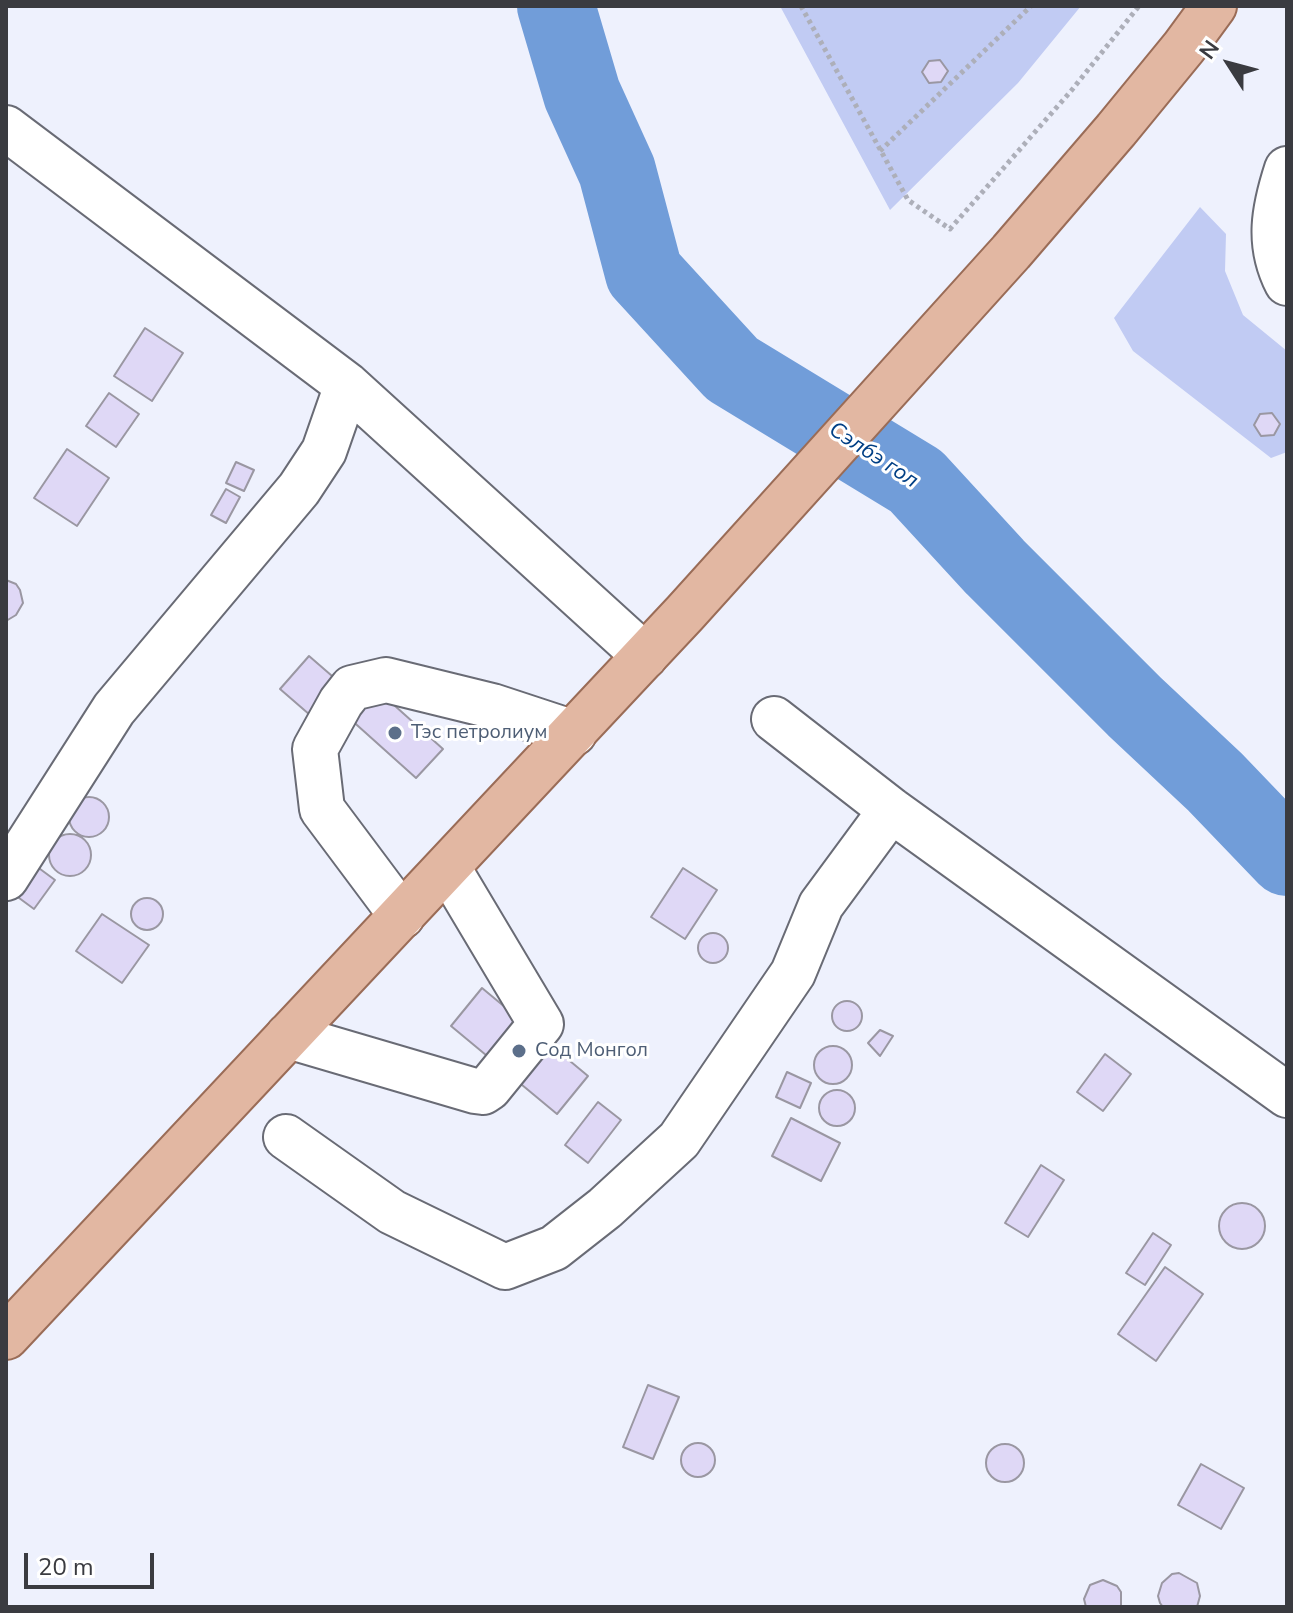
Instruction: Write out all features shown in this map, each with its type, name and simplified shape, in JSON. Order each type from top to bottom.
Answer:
[{"type":"main road","points":[[6,1337],[685,613],[1011,252],[1136,106],[1214,6]]},
{"type":"street","points":[[6,128],[347,385],[645,656]]},
{"type":"street","points":[[1287,169],[1272,231],[1276,254],[1287,283]]},
{"type":"street","points":[[6,878],[114,709],[299,489],[324,451],[347,385]]},
{"type":"street","points":[[402,916],[322,809],[315,749],[352,688],[386,680],[492,706],[574,733]]},
{"type":"street","points":[[774,719],[891,810],[1287,1095]]},
{"type":"street","points":[[286,1137],[392,1212],[505,1267],[554,1248],[605,1208],[679,1140],[793,973],[821,905],[891,810]]},
{"type":"street","points":[[288,1036],[475,1091],[483,1092],[489,1088],[541,1024],[448,868]]},
{"type":"path","points":[[801,6],[908,200],[950,229],[1071,91],[1139,6]]},
{"type":"path","points":[[880,151],[1031,6]]},
{"type":"shaded area","points":[[780,6],[1081,6],[1018,83],[890,210]]},
{"type":"shaded area","points":[[1200,207],[1226,234],[1225,271],[1243,315],[1287,351],[1287,452],[1271,458],[1133,351],[1114,318]]},
{"type":"building","points":[[940,60],[948,71],[941,82],[929,83],[922,72],[929,61]]},
{"type":"building","points":[[145,328],[183,353],[152,401],[114,376]]},
{"type":"building","points":[[109,393],[139,414],[116,447],[86,426]]},
{"type":"building","points":[[1272,413],[1280,424],[1274,435],[1261,436],[1254,425],[1260,414]]},
{"type":"building","points":[[67,449],[109,478],[77,526],[34,498]]},
{"type":"building","points":[[236,462],[254,470],[244,491],[226,483]]},
{"type":"building","points":[[226,489],[240,497],[226,523],[211,515]]},
{"type":"building","points":[[6,580],[16,584],[23,603],[16,615],[6,621]]},
{"type":"building","points":[[309,656],[339,682],[310,715],[280,689]]},
{"type":"building","name":"Тэс петролиум","points":[[375,688],[443,749],[416,778],[348,717]]},
{"type":"building","points":[[89,797],[103,803],[109,817],[103,831],[89,837],[75,831],[69,817],[75,803]]},
{"type":"building","points":[[70,834],[85,840],[91,855],[85,870],[70,876],[55,870],[49,855],[55,840]]},
{"type":"building","points":[[36,866],[55,880],[34,909],[15,895]]},
{"type":"building","points":[[683,868],[717,890],[685,939],[651,917]]},
{"type":"building","points":[[147,898],[159,902],[163,914],[159,926],[147,930],[135,926],[131,914],[135,902]]},
{"type":"building","points":[[102,914],[149,945],[122,983],[76,951]]},
{"type":"building","points":[[713,933],[724,937],[728,948],[724,959],[713,963],[702,959],[698,948],[702,937]]},
{"type":"building","name":"Сод Монгол","points":[[482,988],[588,1076],[557,1114],[451,1026]]},
{"type":"building","points":[[847,1001],[858,1005],[862,1016],[858,1027],[847,1031],[836,1027],[832,1016],[836,1005]]},
{"type":"building","points":[[880,1030],[893,1036],[880,1056],[868,1043]]},
{"type":"building","points":[[833,1046],[847,1051],[852,1065],[847,1079],[833,1084],[819,1079],[814,1065],[819,1051]]},
{"type":"building","points":[[1105,1054],[1131,1074],[1103,1111],[1077,1092]]},
{"type":"building","points":[[787,1072],[811,1083],[800,1108],[776,1097]]},
{"type":"building","points":[[837,1090],[850,1095],[855,1108],[850,1121],[837,1126],[824,1121],[819,1108],[824,1095]]},
{"type":"building","points":[[598,1102],[621,1120],[588,1163],[565,1145]]},
{"type":"building","points":[[791,1118],[840,1143],[821,1181],[772,1156]]},
{"type":"building","points":[[1041,1165],[1064,1180],[1028,1237],[1005,1223]]},
{"type":"building","points":[[1242,1203],[1258,1210],[1265,1226],[1258,1242],[1242,1249],[1226,1242],[1219,1226],[1226,1210]]},
{"type":"building","points":[[1153,1233],[1171,1245],[1145,1285],[1126,1273]]},
{"type":"building","points":[[1165,1267],[1203,1294],[1156,1361],[1118,1334]]},
{"type":"building","points":[[648,1385],[679,1397],[653,1459],[623,1447]]},
{"type":"building","points":[[698,1443],[710,1448],[715,1460],[710,1472],[698,1477],[686,1472],[681,1460],[686,1448]]},
{"type":"building","points":[[1005,1444],[1018,1450],[1024,1463],[1018,1476],[1005,1482],[992,1476],[986,1463],[992,1450]]},
{"type":"building","points":[[1201,1464],[1244,1488],[1221,1529],[1178,1505]]},
{"type":"building","points":[[1179,1573],[1197,1583],[1200,1596],[1197,1607],[1163,1607],[1160,1603],[1158,1596],[1162,1583],[1172,1574]]},
{"type":"building","points":[[1103,1580],[1117,1586],[1121,1592],[1121,1607],[1086,1607],[1084,1599],[1090,1585]]},
{"type":"waterway","name":"Сэлбэ гол","points":[[556,6],[582,94],[617,171],[644,273],[732,369],[916,481],[995,567],[1215,782],[1287,857]]},
{"type":"place","name":"Тэс петролиум","points":[[395,733]]},
{"type":"place","name":"Сод Монгол","points":[[519,1051]]}]
